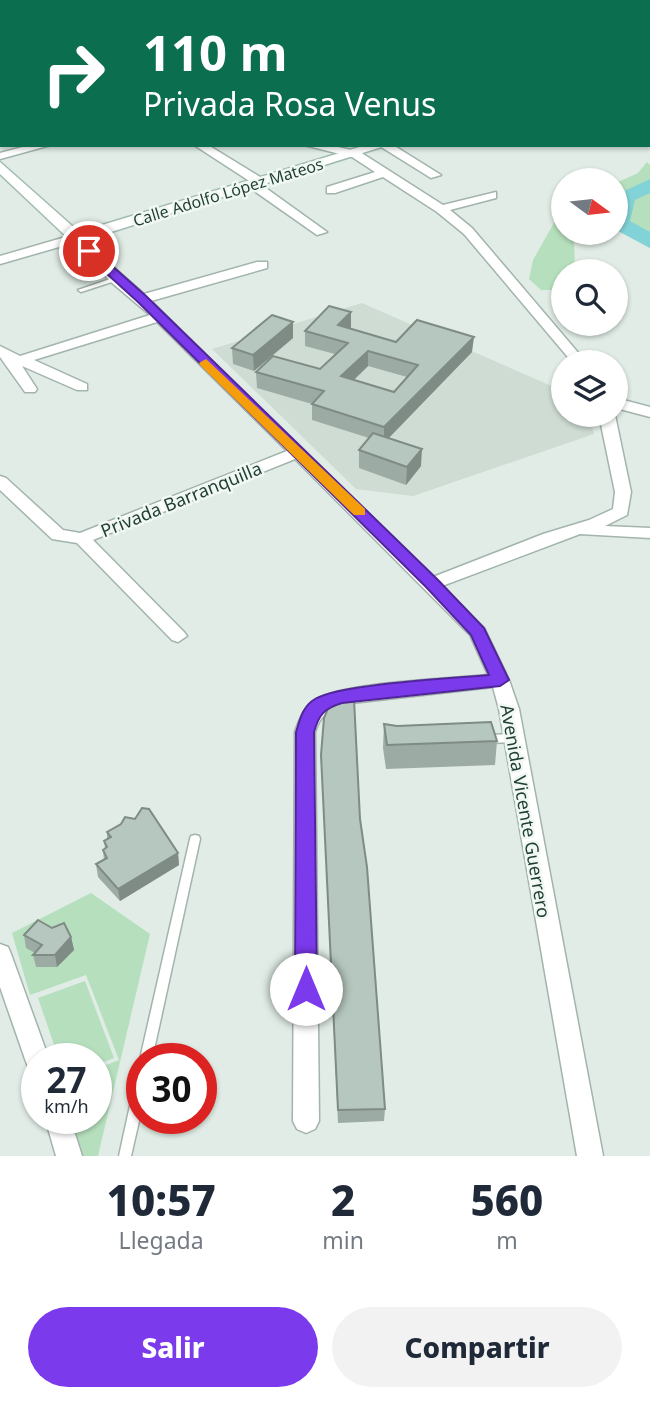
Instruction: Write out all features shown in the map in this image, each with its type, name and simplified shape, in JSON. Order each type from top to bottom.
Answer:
[{"type":"main road","name":"Calle Adolfo López Mateos","points":[[76,238],[376,147]]},
{"type":"main road","name":"Avenida Vicente Guerrero","points":[[0,166],[76,238]]},
{"type":"street","points":[[0,156],[37,147]]},
{"type":"street","points":[[203,147],[258,184],[321,232]]},
{"type":"street","points":[[320,147],[356,154],[441,209],[468,231],[569,350]]},
{"type":"street","points":[[386,147],[435,175]]},
{"type":"street","points":[[331,190],[383,173]]},
{"type":"street","points":[[441,209],[492,195]]},
{"type":"street","points":[[0,260],[76,238]]},
{"type":"street","name":"Avenida Vicente Guerrero","points":[[76,238],[116,279],[142,299],[157,317],[299,453],[478,632],[500,680],[515,738],[590,1156]]},
{"type":"street","points":[[142,299],[262,265]]},
{"type":"street","points":[[10,356],[157,317]]},
{"type":"street","points":[[10,356],[82,387]]},
{"type":"street","points":[[10,356],[30,389]]},
{"type":"street","points":[[628,406],[650,412]]},
{"type":"street","points":[[432,584],[549,538],[595,524],[621,511],[624,492],[610,427]]},
{"type":"street","name":"Privada Barranquilla","points":[[0,481],[58,535],[82,538],[299,453]]},
{"type":"street","points":[[573,530],[650,533]]},
{"type":"street","points":[[82,538],[178,636]]},
{"type":"street","points":[[306,1121],[305,732],[310,715],[321,703],[341,697],[500,680]]},
{"type":"street","points":[[0,954],[31,1043]]},
{"type":"street","points":[[62,1134],[69,1156]]},
{"type":"lane","points":[[80,289],[116,279]]},
{"type":"lane","points":[[475,740],[515,738]]},
{"type":"lane","points":[[150,1043],[195,839]]},
{"type":"lane","points":[[125,1156],[130,1134]]},
{"type":"shaded area","points":[[362,303],[551,386],[551,427],[592,427],[594,434],[413,496],[356,489],[212,349]]},
{"type":"green space","points":[[647,162],[650,165],[650,248],[628,236],[628,178],[638,173]]},
{"type":"green space","points":[[551,228],[551,245],[574,245],[575,259],[551,259],[551,290],[541,290],[529,279],[533,260]]},
{"type":"green space","points":[[91,893],[150,934],[112,1096],[112,1063],[119,1060],[86,975],[30,995],[12,933]]},
{"type":"green space","points":[[85,981],[108,1043],[53,1043],[38,998]]},
{"type":"green space","points":[[74,1134],[103,1134],[98,1156],[82,1156]]},
{"type":"building","points":[[329,306],[351,312],[338,325],[396,342],[417,320],[474,337],[384,427],[312,404],[324,391],[256,372],[273,356],[320,369],[348,343],[305,331]],"holes":[[[368,351],[418,365],[394,392],[341,376]]]},
{"type":"building","points":[[272,315],[293,322],[253,355],[232,348]]},
{"type":"building","points":[[373,433],[422,449],[407,467],[359,450]]},
{"type":"building","points":[[354,699],[360,819],[367,867],[385,1109],[338,1110],[321,755],[324,718],[331,701]]},
{"type":"building","points":[[491,722],[497,741],[387,745],[384,724],[397,726]]},
{"type":"building","points":[[142,808],[149,809],[178,853],[118,889],[96,864],[107,858],[103,850],[107,847],[104,841],[111,837],[107,832],[121,824],[125,817],[135,819]]},
{"type":"building","points":[[38,920],[52,928],[64,923],[71,937],[55,955],[33,955],[42,945],[24,935]]},
{"type":"waterway","points":[[650,185],[625,197],[619,223],[650,241]]},
{"type":"slow traffic","points":[[206,363],[359,512]]},
{"type":"route","points":[[89,251],[116,279],[142,299],[157,317],[299,453],[478,632],[500,680],[341,697],[321,703],[310,715],[305,732],[306,989]]}]
